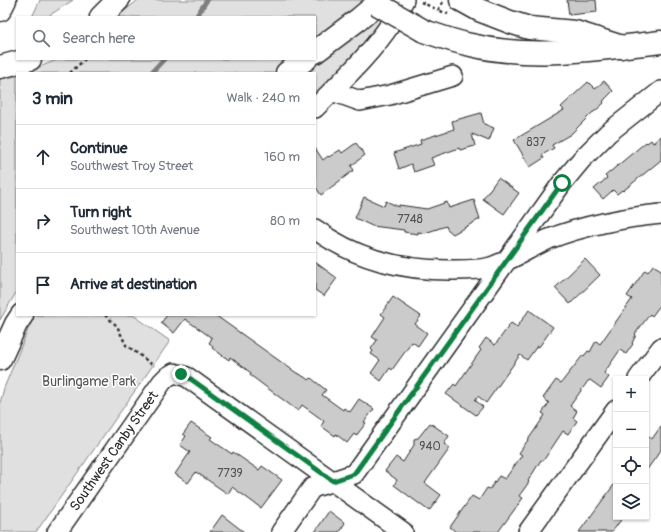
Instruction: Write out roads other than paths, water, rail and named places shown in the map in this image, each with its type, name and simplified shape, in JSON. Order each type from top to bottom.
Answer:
[{"type":"main road","points":[[0,10],[5,0]]},
{"type":"main road","points":[[102,16],[118,0]]},
{"type":"main road","points":[[461,0],[479,10],[529,28],[574,32],[622,47]]},
{"type":"main road","points":[[316,51],[359,20],[377,4],[424,31],[471,46],[511,51],[561,53],[661,42]]},
{"type":"main road","points":[[0,67],[26,60]]},
{"type":"main road","points":[[288,72],[305,60]]},
{"type":"main road","points":[[0,359],[16,324],[21,316]]},
{"type":"street","points":[[316,107],[352,72],[374,46],[392,22],[404,0]]},
{"type":"street","points":[[332,91],[353,100],[360,101],[390,95],[453,76]]},
{"type":"street","points":[[281,532],[312,488],[354,474],[562,183],[582,159],[608,133],[661,91]]},
{"type":"street","points":[[316,230],[342,246],[381,261],[428,270],[475,270],[507,261],[536,245],[561,235],[618,220],[661,214]]},
{"type":"street","points":[[640,376],[661,348]]},
{"type":"street","name":"Southwest Canby Street","points":[[57,532],[162,382],[174,373],[188,377],[333,481]]},
{"type":"street","points":[[528,532],[615,412]]},
{"type":"street","points":[[333,481],[403,532]]},
{"type":"waterway","points":[[197,16],[207,0]]},
{"type":"waterway","points":[[152,72],[163,60]]},
{"type":"park label","name":"Burlingame Park","points":[[89,381]]}]
